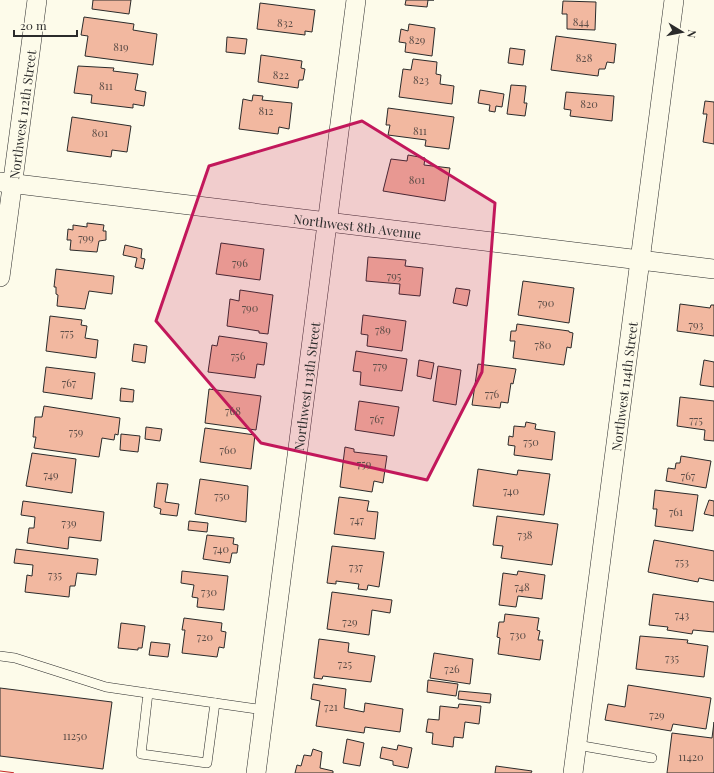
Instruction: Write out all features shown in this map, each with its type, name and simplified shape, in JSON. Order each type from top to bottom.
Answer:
[{"type":"street","name":"Northwest 112th Street","points":[[0,277],[6,183],[37,0]]},
{"type":"street","name":"Northwest 113th Street","points":[[256,773],[356,0]]},
{"type":"street","name":"Northwest 114th Street","points":[[573,773],[674,0]]},
{"type":"street","name":"Northwest 8th Avenue","points":[[6,183],[714,269]]},
{"type":"lane","points":[[0,656],[15,658],[106,688],[264,710]]},
{"type":"lane","points":[[148,693],[140,754],[207,763],[215,703]]},
{"type":"lane","points":[[577,745],[652,758]]},
{"type":"highlighted area","points":[[362,121],[495,203],[482,372],[427,480],[261,443],[156,321],[209,166]]},
{"type":"building","points":[[93,0],[131,0],[129,14],[92,9]]},
{"type":"building","points":[[406,0],[428,0],[427,7],[405,5]]},
{"type":"building","points":[[563,1],[596,2],[595,30],[567,29],[567,14],[562,14]]},
{"type":"building","points":[[260,3],[315,10],[312,32],[305,31],[305,35],[257,29]]},
{"type":"building","points":[[84,17],[134,24],[133,30],[157,34],[153,65],[85,56],[88,36],[81,35]]},
{"type":"building","points":[[409,24],[435,28],[432,56],[405,52],[406,43],[399,42],[401,29],[408,31]]},
{"type":"building","points":[[556,36],[616,44],[614,63],[607,62],[605,69],[599,69],[598,76],[551,70]]},
{"type":"building","points":[[227,37],[247,39],[245,54],[226,52]]},
{"type":"building","points":[[510,48],[525,50],[523,65],[508,63]]},
{"type":"building","points":[[261,55],[302,61],[301,68],[305,69],[303,80],[299,80],[298,88],[258,82]]},
{"type":"building","points":[[413,59],[437,62],[436,74],[441,75],[440,84],[454,86],[452,104],[399,97],[403,69],[411,70]]},
{"type":"building","points":[[78,66],[114,68],[113,71],[138,74],[135,90],[146,92],[144,106],[133,104],[133,108],[91,103],[92,95],[74,93]]},
{"type":"building","points":[[511,85],[526,86],[524,103],[527,103],[525,116],[507,114]]},
{"type":"building","points":[[480,90],[504,94],[502,107],[496,106],[495,112],[489,111],[490,105],[478,103]]},
{"type":"building","points":[[566,92],[614,96],[612,121],[570,116],[571,110],[564,109]]},
{"type":"building","points":[[253,95],[263,96],[262,100],[292,103],[289,129],[279,127],[278,134],[239,129],[243,99],[252,101]]},
{"type":"building","points":[[705,101],[714,102],[714,144],[703,142],[707,114],[703,114]]},
{"type":"building","points":[[388,108],[454,117],[449,149],[425,146],[426,140],[388,135],[390,125],[386,125]]},
{"type":"building","points":[[72,117],[131,126],[127,152],[112,150],[111,157],[67,151]]},
{"type":"building","points":[[408,155],[425,158],[424,165],[450,168],[445,201],[383,191],[391,159],[407,161]]},
{"type":"building","points":[[87,223],[104,225],[103,231],[106,231],[106,240],[99,241],[97,252],[70,250],[71,240],[67,240],[68,229],[73,230],[73,225],[87,227]]},
{"type":"building","points":[[221,243],[264,249],[260,280],[216,274]]},
{"type":"building","points":[[125,245],[142,249],[141,258],[145,259],[143,269],[135,267],[137,258],[123,255]]},
{"type":"building","points":[[368,257],[406,260],[405,266],[423,268],[420,296],[399,294],[400,284],[366,281]]},
{"type":"building","points":[[56,269],[114,276],[112,294],[89,291],[85,309],[57,306],[58,295],[56,294],[56,287],[54,287]]},
{"type":"building","points":[[523,281],[574,288],[569,323],[518,315]]},
{"type":"building","points":[[456,288],[470,290],[467,306],[453,303]]},
{"type":"building","points":[[240,290],[273,295],[268,334],[259,333],[259,331],[227,326],[230,299],[239,301]]},
{"type":"building","points":[[680,304],[710,308],[711,305],[714,305],[714,336],[677,331]]},
{"type":"building","points":[[363,315],[406,321],[402,351],[367,346],[368,335],[361,334]]},
{"type":"building","points":[[50,316],[82,320],[81,325],[87,326],[85,338],[98,340],[96,358],[46,351]]},
{"type":"building","points":[[517,324],[569,331],[573,333],[571,348],[567,347],[564,365],[513,358],[515,341],[510,341],[511,331],[516,331]]},
{"type":"building","points":[[219,336],[267,343],[264,365],[257,364],[255,378],[208,372],[212,345],[217,346]]},
{"type":"building","points":[[134,344],[147,346],[145,363],[132,361]]},
{"type":"building","points":[[356,351],[407,359],[402,391],[360,385],[361,372],[353,371]]},
{"type":"building","points":[[419,360],[434,363],[431,379],[417,376]]},
{"type":"building","points":[[704,360],[714,362],[714,387],[700,385]]},
{"type":"building","points":[[478,364],[516,369],[513,384],[511,383],[508,403],[501,402],[500,408],[472,405]]},
{"type":"building","points":[[438,366],[461,370],[456,405],[433,401]]},
{"type":"building","points":[[46,367],[95,373],[92,399],[43,392]]},
{"type":"building","points":[[121,388],[134,390],[133,402],[120,401]]},
{"type":"building","points":[[209,389],[261,396],[256,430],[205,423]]},
{"type":"building","points":[[680,397],[714,401],[714,441],[704,440],[705,430],[677,426]]},
{"type":"building","points":[[359,401],[399,407],[394,436],[355,430]]},
{"type":"building","points":[[44,406],[120,418],[118,435],[115,434],[114,440],[102,438],[99,457],[34,448],[36,437],[33,437],[35,417],[42,417]]},
{"type":"building","points":[[526,422],[536,424],[535,429],[555,432],[552,460],[514,455],[515,446],[508,445],[509,436],[513,437],[514,426],[525,427]]},
{"type":"building","points":[[146,427],[162,429],[160,441],[145,439]]},
{"type":"building","points":[[205,428],[255,435],[251,469],[200,462]]},
{"type":"building","points":[[121,434],[140,436],[138,452],[120,450]]},
{"type":"building","points":[[345,447],[354,449],[354,452],[387,456],[383,483],[374,481],[372,492],[340,487]]},
{"type":"building","points":[[32,453],[76,459],[72,493],[26,486]]},
{"type":"building","points":[[681,456],[711,461],[706,488],[666,481],[668,468],[675,469],[676,463],[680,463]]},
{"type":"building","points":[[478,469],[517,475],[518,470],[550,474],[544,515],[473,506]]},
{"type":"building","points":[[200,479],[248,486],[246,522],[195,514]]},
{"type":"building","points":[[157,483],[168,484],[165,502],[179,504],[177,516],[160,514],[161,509],[154,507]]},
{"type":"building","points":[[655,490],[698,495],[693,531],[655,526],[657,509],[653,509]]},
{"type":"building","points":[[339,497],[369,501],[367,511],[378,512],[375,539],[334,534]]},
{"type":"building","points":[[709,500],[714,501],[714,516],[704,514]]},
{"type":"building","points":[[23,501],[104,512],[101,541],[69,537],[68,549],[27,543],[29,528],[34,528],[35,517],[21,515]]},
{"type":"building","points":[[497,516],[558,524],[552,565],[501,558],[503,546],[493,545]]},
{"type":"building","points":[[189,521],[208,523],[207,532],[188,530]]},
{"type":"building","points":[[207,535],[234,538],[233,544],[238,545],[237,553],[232,553],[230,563],[203,559]]},
{"type":"building","points":[[654,540],[714,551],[714,581],[699,578],[698,582],[648,572]]},
{"type":"building","points":[[332,546],[384,552],[379,587],[368,585],[367,590],[358,589],[359,584],[336,581],[336,584],[327,583]]},
{"type":"building","points":[[16,549],[98,559],[96,575],[77,573],[75,586],[70,586],[69,597],[25,592],[27,575],[32,576],[33,565],[14,563]]},
{"type":"building","points":[[182,571],[228,576],[224,610],[197,607],[198,598],[192,597],[194,585],[181,583]]},
{"type":"building","points":[[518,571],[545,575],[542,599],[518,596],[516,607],[499,605],[503,573],[517,575]]},
{"type":"building","points":[[332,592],[392,600],[390,613],[372,610],[369,635],[327,629]]},
{"type":"building","points":[[653,594],[714,602],[714,632],[693,630],[692,634],[667,630],[668,627],[649,625]]},
{"type":"building","points":[[505,614],[539,618],[537,630],[540,631],[538,640],[543,640],[540,660],[498,654],[500,638],[497,637],[499,622],[504,622]]},
{"type":"building","points":[[184,618],[222,623],[221,631],[226,632],[224,648],[219,647],[217,657],[182,653],[185,630],[182,630]]},
{"type":"building","points":[[121,623],[145,626],[142,648],[138,648],[138,650],[118,648]]},
{"type":"building","points":[[640,636],[688,640],[687,643],[708,646],[704,677],[636,669]]},
{"type":"building","points":[[319,639],[349,643],[348,652],[375,656],[371,682],[323,676],[322,679],[314,678]]},
{"type":"building","points":[[151,642],[170,644],[168,657],[149,655]]},
{"type":"building","points":[[434,653],[473,659],[470,684],[430,678]]},
{"type":"building","points":[[428,680],[458,684],[456,696],[427,692]]},
{"type":"building","points":[[313,684],[346,689],[344,708],[364,712],[365,703],[403,709],[400,732],[365,727],[364,733],[316,726],[320,701],[311,699]]},
{"type":"building","points":[[628,685],[711,698],[706,729],[673,724],[671,731],[605,720],[608,704],[625,707]]},
{"type":"building","points":[[0,688],[112,702],[103,769],[0,756]]},
{"type":"building","points":[[459,691],[491,694],[490,703],[458,699]]},
{"type":"building","points":[[459,704],[481,706],[479,724],[465,722],[463,738],[454,737],[453,747],[432,744],[433,733],[426,732],[428,719],[439,720],[440,706],[458,708]]},
{"type":"building","points":[[714,722],[714,773],[667,773],[672,733],[712,738]]},
{"type":"building","points":[[347,739],[364,743],[360,766],[343,763]]},
{"type":"building","points":[[398,745],[412,748],[408,768],[393,765],[393,761],[380,758],[382,747],[397,750]]},
{"type":"building","points":[[313,749],[322,752],[320,768],[333,771],[333,773],[295,773],[297,765],[301,766],[304,755],[311,756]]},
{"type":"building","points":[[496,766],[532,771],[531,773],[495,773]]},
{"type":"power","points":[[0,771],[16,773]]}]
